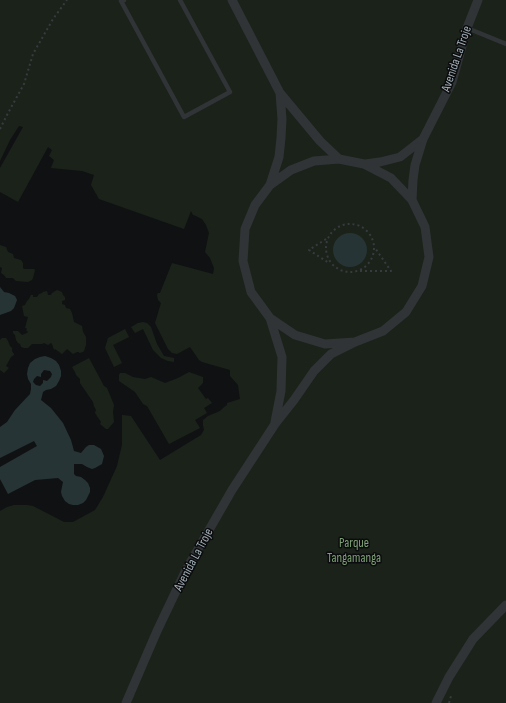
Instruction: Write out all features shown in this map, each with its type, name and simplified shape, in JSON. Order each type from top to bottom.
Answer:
[{"type":"street","points":[[232,0],[280,93],[320,141],[339,159]]},
{"type":"street","name":"Avenida La Troje","points":[[412,200],[415,165],[423,139],[452,82],[467,28],[478,0]]},
{"type":"street","points":[[270,185],[279,157],[282,138],[280,93]]},
{"type":"street","name":"Avenida La Troje","points":[[364,164],[380,162],[400,156],[423,139]]},
{"type":"street","points":[[339,159],[364,164],[391,178],[412,200],[425,227],[428,257],[422,286],[406,312],[401,317],[383,331],[355,342],[325,344],[295,335],[270,318],[251,292],[243,261],[245,229],[255,205],[270,185],[291,170],[314,162],[339,159]]},
{"type":"street","name":"Avenida La Troje","points":[[270,318],[282,357],[281,390],[275,424]]},
{"type":"street","name":"Avenida La Troje","points":[[126,703],[157,631],[186,570],[232,490],[275,424],[314,371],[330,354],[355,342]]},
{"type":"street","points":[[436,703],[449,677],[473,639],[506,604]]},
{"type":"lane","points":[[124,0],[121,2],[184,117],[230,92],[180,0]]},
{"type":"lane","points":[[467,28],[506,44]]},
{"type":"path","points":[[0,129],[24,84],[33,54],[53,19],[67,0]]},
{"type":"path","points":[[330,263],[326,255],[325,247],[330,233],[340,226],[348,224],[355,225],[368,233],[372,239],[374,247],[374,254],[370,261],[359,271]]},
{"type":"path","points":[[327,239],[309,250],[340,271],[346,273],[359,271],[391,271],[374,247]]},
{"type":"green space","name":"Parque Tangamanga","points":[[0,0],[506,0],[506,703],[0,703],[0,511],[14,505],[27,505],[33,506],[64,522],[73,522],[95,510],[103,497],[117,466],[122,445],[122,415],[131,416],[160,460],[201,435],[204,430],[203,420],[208,416],[220,411],[227,405],[227,403],[240,399],[238,385],[230,376],[230,370],[202,362],[190,347],[177,354],[172,353],[168,349],[155,323],[161,303],[158,300],[157,295],[160,293],[172,263],[213,274],[214,268],[210,258],[205,252],[209,233],[202,219],[193,215],[191,211],[184,229],[99,199],[91,185],[94,175],[82,171],[51,168],[54,160],[49,156],[52,150],[48,147],[18,202],[0,192],[0,168],[23,127],[19,126],[10,140],[0,161]]},
{"type":"green space","points":[[0,245],[6,247],[8,252],[13,254],[14,258],[21,260],[24,269],[35,270],[32,280],[28,282],[16,281],[13,278],[6,278],[1,273]]},
{"type":"green space","points":[[57,290],[62,292],[65,297],[62,304],[65,305],[66,308],[70,309],[74,322],[82,326],[86,337],[84,351],[73,354],[67,349],[62,354],[55,349],[54,350],[51,343],[48,345],[44,343],[32,344],[28,348],[21,347],[16,340],[13,331],[18,331],[22,335],[28,332],[25,328],[28,317],[24,316],[22,306],[25,305],[31,295],[33,295],[33,297],[37,297],[39,294],[47,291],[48,295],[51,295]]},
{"type":"green space","points":[[143,322],[147,323],[151,327],[157,344],[164,356],[174,358],[174,362],[161,358],[153,350],[143,329],[135,333],[131,327]]},
{"type":"green space","points":[[125,329],[129,337],[113,345],[122,363],[114,367],[105,348],[108,338]]},
{"type":"green space","points":[[2,338],[6,338],[14,354],[6,366],[9,368],[4,373],[0,370],[0,340]]},
{"type":"green space","points":[[89,358],[104,386],[107,388],[114,405],[114,422],[108,429],[100,424],[101,422],[95,413],[96,410],[93,402],[80,383],[80,379],[72,367]]},
{"type":"green space","points":[[189,372],[203,377],[203,383],[198,388],[206,399],[208,398],[212,403],[204,408],[207,413],[195,420],[200,428],[169,444],[147,406],[143,404],[135,392],[119,381],[119,375],[120,373],[125,373],[133,377],[145,379],[151,377],[165,383]]},
{"type":"shaded area","points":[[347,233],[353,233],[362,238],[366,244],[366,256],[362,262],[353,267],[347,267],[338,262],[333,253],[333,247],[338,238]]},
{"type":"shaded area","points":[[0,287],[4,292],[15,296],[17,300],[11,311],[0,315]]},
{"type":"shaded area","points":[[45,356],[56,361],[61,371],[61,376],[56,386],[43,392],[41,400],[51,408],[63,423],[71,440],[74,451],[81,453],[89,445],[94,445],[101,449],[104,456],[102,464],[92,469],[82,464],[74,464],[74,474],[85,480],[90,488],[90,492],[86,500],[78,505],[69,504],[65,501],[61,492],[63,482],[58,478],[35,480],[8,494],[0,479],[0,467],[37,446],[34,441],[0,458],[0,427],[7,422],[15,410],[30,394],[31,384],[27,374],[28,368],[30,363],[40,357]],"holes":[[[44,370],[50,371],[52,374],[51,377],[47,381],[43,380],[43,383],[40,386],[33,382],[37,376],[41,377]]]}]
